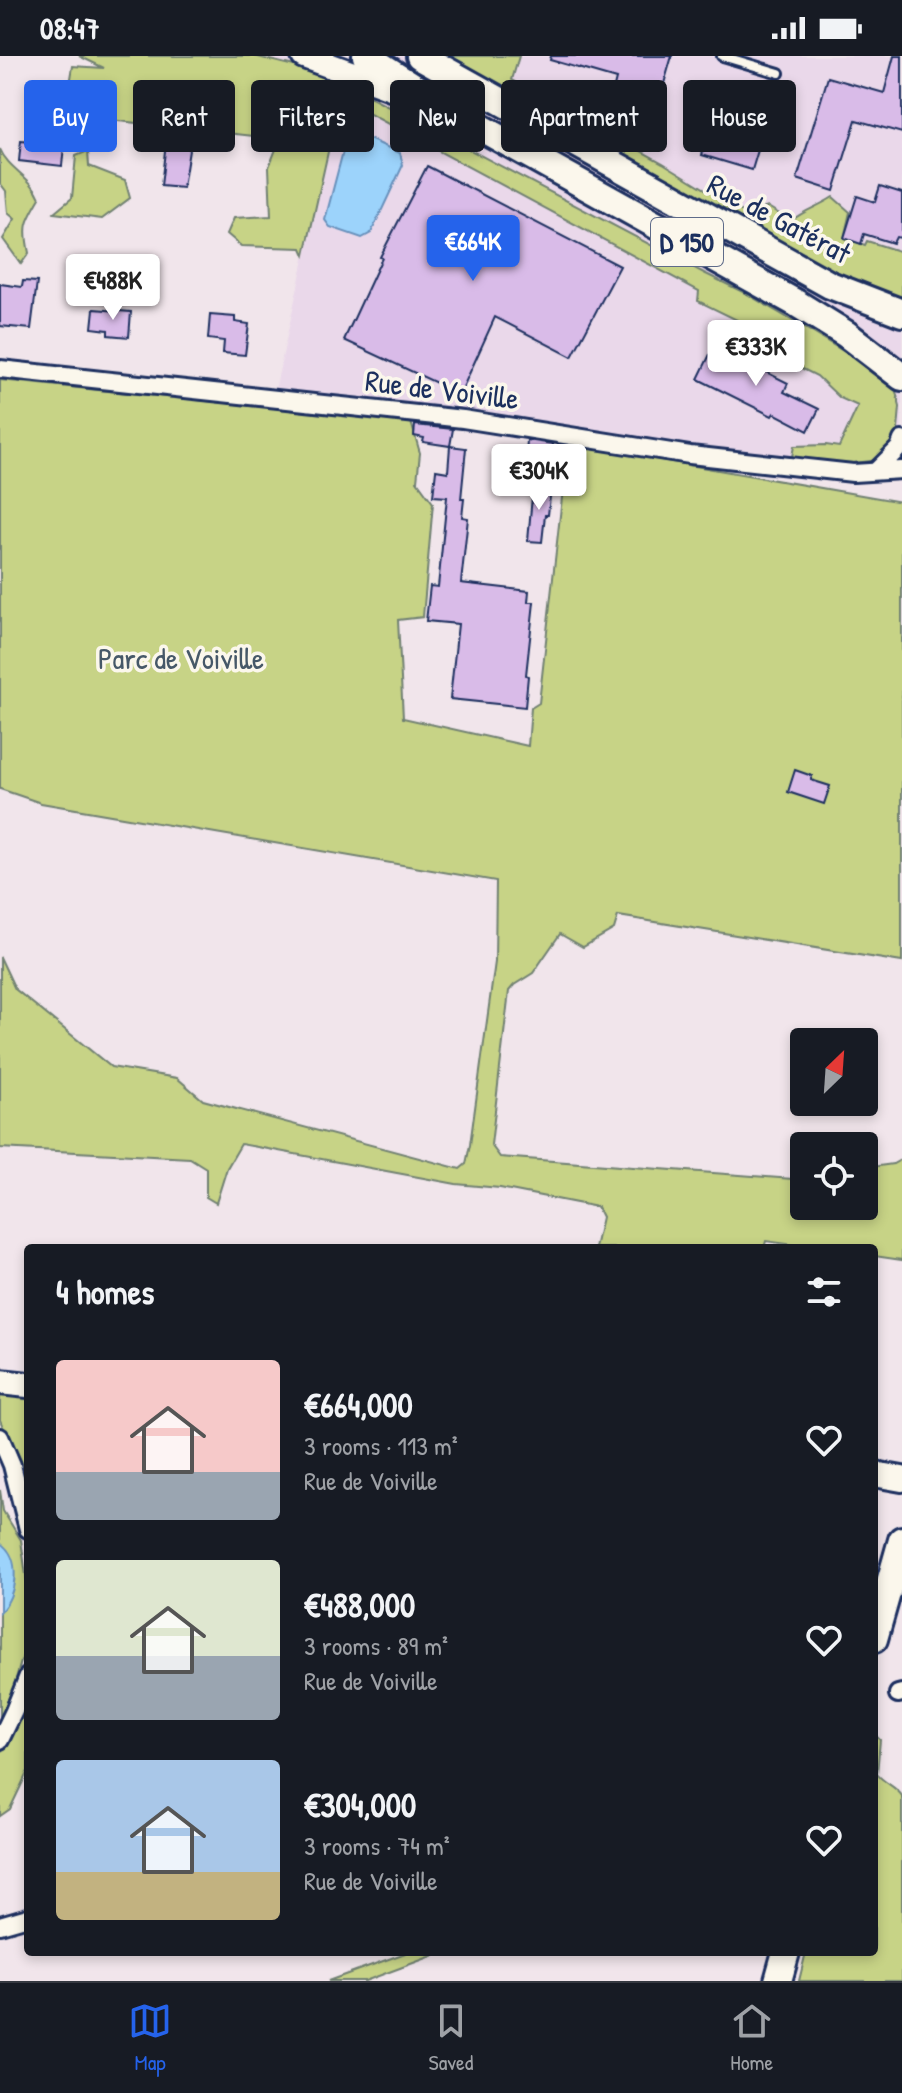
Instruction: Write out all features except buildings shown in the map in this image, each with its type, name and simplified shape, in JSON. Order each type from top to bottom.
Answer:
[{"type":"main road","name":"Rue de Gatérat","points":[[366,56],[404,80]]},
{"type":"main road","name":"Rue de Gatérat","points":[[420,56],[830,285],[902,313]]},
{"type":"main road","points":[[306,57],[390,86]]},
{"type":"main road","name":"Rue de Gatérat","points":[[485,130],[796,303],[846,334],[902,377]]},
{"type":"main road","points":[[0,1382],[24,1385]]},
{"type":"main road","points":[[878,1475],[902,1479]]},
{"type":"main road","points":[[878,1625],[902,1540]]},
{"type":"main road","points":[[778,1981],[785,1956]]},
{"type":"street","name":"Rue de Voiville","points":[[0,369],[463,419],[690,455],[853,473],[902,470]]},
{"type":"street","points":[[877,470],[899,448],[902,440]]},
{"type":"street","points":[[0,1437],[12,1465],[24,1513]]},
{"type":"street","points":[[0,1740],[24,1686]]},
{"type":"street","points":[[0,1925],[24,1918]]},
{"type":"lane","points":[[722,56],[779,73]]},
{"type":"shaded area","points":[[254,56],[902,56],[902,481],[610,450],[502,433],[271,408],[328,152],[374,152],[374,80],[335,80],[310,70]]},
{"type":"green space","points":[[79,56],[254,56],[310,70],[335,80],[251,80],[251,136],[235,134],[235,80],[133,80],[133,123],[117,121],[117,80],[71,80],[73,66],[104,68]]},
{"type":"green space","points":[[440,56],[519,56],[512,80],[501,80],[501,90]]},
{"type":"green space","points":[[374,99],[390,108],[390,125],[374,116]]},
{"type":"green space","points":[[0,149],[8,162],[32,184],[40,198],[27,224],[29,253],[21,264],[3,239],[15,219],[8,213],[6,191],[0,183]]},
{"type":"green space","points":[[88,152],[89,166],[125,180],[130,198],[102,219],[54,213],[72,198],[76,156]]},
{"type":"green space","points":[[275,152],[328,152],[305,255],[302,248],[241,246],[227,234],[234,218],[271,216],[269,167]]},
{"type":"green space","points":[[440,152],[474,152],[747,294],[861,362],[895,388],[900,407],[897,441],[878,460],[855,463],[791,462],[794,446],[839,447],[858,406],[840,398],[817,376],[771,353],[774,338],[698,301],[699,291]]},
{"type":"green space","points":[[612,152],[643,152],[754,219],[755,211],[768,207],[791,221],[833,197],[850,212],[844,238],[865,245],[867,241],[902,252],[902,301],[817,267]]},
{"type":"green space","name":"Parc de Voiville","points":[[0,380],[411,422],[420,453],[417,481],[433,503],[423,617],[398,620],[403,718],[528,746],[531,708],[539,703],[568,444],[902,502],[902,962],[618,916],[614,929],[583,947],[560,934],[533,973],[509,991],[491,1145],[500,1157],[790,1179],[790,1220],[878,1220],[878,1166],[902,1159],[902,1260],[878,1257],[878,1244],[787,1244],[766,1241],[765,1244],[596,1244],[602,1217],[597,1207],[241,1144],[227,1168],[216,1203],[206,1197],[206,1168],[190,1158],[0,1148],[0,957],[15,989],[111,1067],[177,1078],[203,1100],[460,1169],[466,1164],[470,1145],[495,962],[496,881],[41,803],[0,789]]},
{"type":"green space","points":[[0,1391],[24,1394],[24,1481],[22,1472],[0,1420]]},
{"type":"green space","points":[[0,1490],[3,1511],[21,1540],[24,1561],[24,1651],[9,1702],[0,1719]]},
{"type":"green space","points":[[24,1702],[24,1779],[10,1809],[0,1816],[0,1754]]},
{"type":"green space","points":[[878,1775],[902,1796],[902,1981],[799,1981],[805,1956],[878,1956]]},
{"type":"green space","points":[[397,1956],[432,1956],[365,1981],[328,1981]]},
{"type":"water","points":[[374,141],[390,148],[390,152],[400,153],[403,165],[371,233],[362,238],[330,227],[325,220],[343,152],[374,152]]},
{"type":"water","points":[[0,1543],[12,1557],[15,1577],[10,1596],[0,1612]]}]
